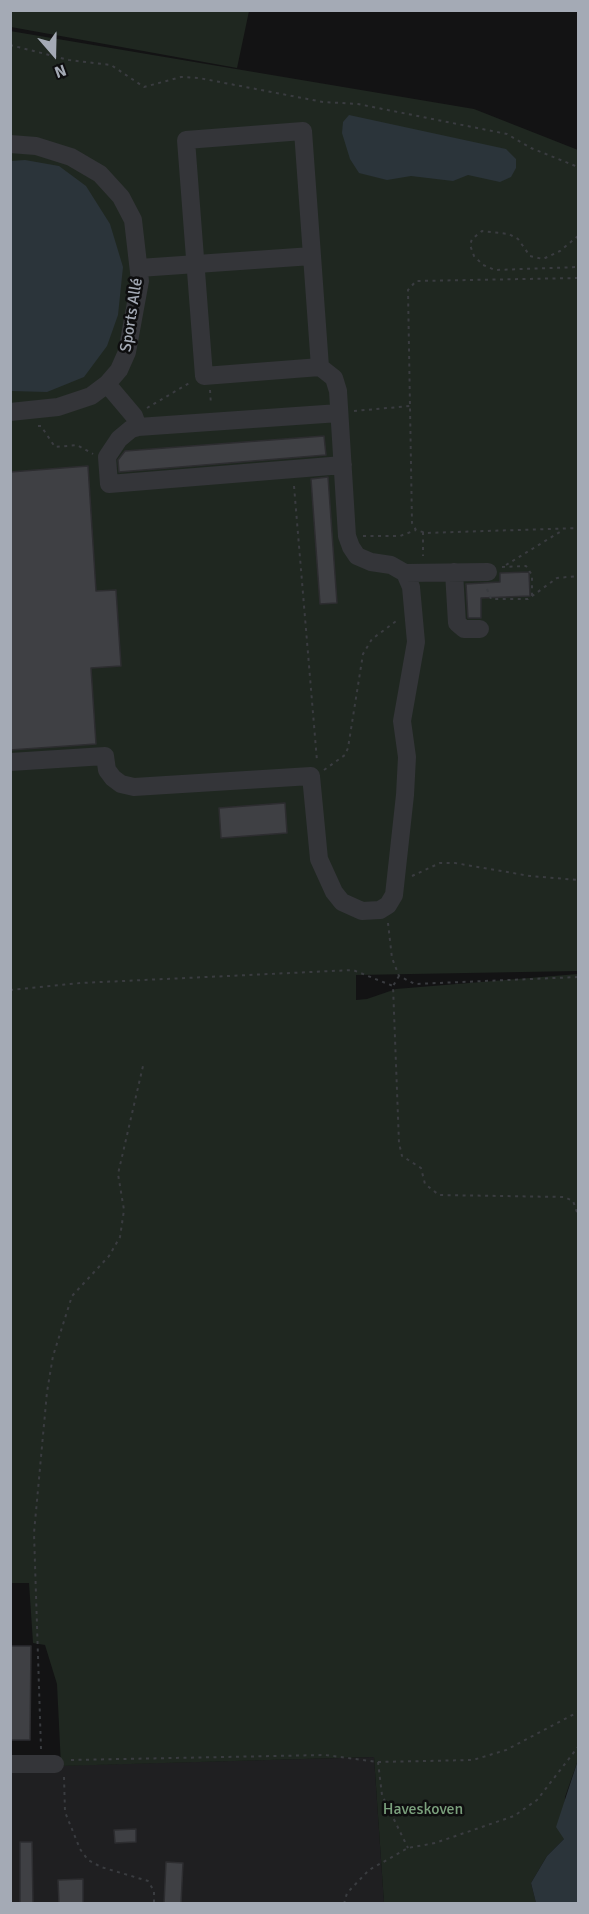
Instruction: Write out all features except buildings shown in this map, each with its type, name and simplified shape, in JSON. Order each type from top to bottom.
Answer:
[{"type":"street","points":[[320,367],[303,131],[186,140],[195,264],[207,375],[320,367],[334,378],[337,385],[347,536],[357,556],[414,573],[496,569]]},
{"type":"street","name":"Sports Allé","points":[[10,144],[36,146],[71,157],[100,174],[122,197],[133,220],[140,281],[131,340],[123,363],[107,384],[91,396],[58,407],[10,412]]},
{"type":"street","points":[[139,268],[312,256]]},
{"type":"street","points":[[107,384],[136,421]]},
{"type":"street","points":[[136,421],[212,423],[339,413]]},
{"type":"street","points":[[136,421],[131,429],[119,439],[107,457],[109,484],[343,465]]},
{"type":"street","points":[[454,572],[457,622],[464,629],[480,629]]},
{"type":"street","points":[[10,762],[105,756],[107,770],[113,778],[121,784],[134,787],[311,776],[319,859],[334,892],[342,902],[362,911],[380,910],[388,905],[394,895],[405,795],[406,757],[403,712],[416,642],[411,587],[414,573]]},
{"type":"street","points":[[10,1764],[54,1764]]},
{"type":"path","points":[[10,45],[59,59],[111,65],[144,87],[181,77],[200,78],[323,102],[358,104],[507,134],[531,148],[579,167]]},
{"type":"path","points":[[579,236],[560,251],[543,260],[530,256],[518,239],[509,234],[482,231],[472,239],[470,244],[474,256],[483,265],[495,270],[579,267]]},
{"type":"path","points":[[416,530],[412,523],[408,290],[416,281],[579,278]]},
{"type":"path","points":[[136,421],[207,375],[212,423]]},
{"type":"path","points":[[339,413],[410,406]]},
{"type":"path","points":[[41,426],[55,447],[77,445],[96,456],[107,457]]},
{"type":"path","points":[[293,470],[318,770],[311,776]]},
{"type":"path","points":[[347,536],[400,536],[416,530],[423,532],[579,528]]},
{"type":"path","points":[[565,529],[496,569],[487,591],[491,599],[528,599],[556,578],[579,576]]},
{"type":"path","points":[[414,573],[423,532]]},
{"type":"path","points":[[496,569],[523,565],[530,570],[532,597]]},
{"type":"path","points":[[311,776],[336,763],[348,748],[360,664],[367,646],[390,624],[413,615]]},
{"type":"path","points":[[394,895],[408,878],[440,863],[579,880]]},
{"type":"path","points":[[380,910],[388,923],[392,958],[399,976],[415,984],[579,977]]},
{"type":"path","points":[[10,990],[81,983],[353,970],[366,978],[393,986]]},
{"type":"path","points":[[399,976],[393,986],[400,1149],[406,1160],[421,1168],[429,1189],[446,1196],[564,1197],[573,1201],[579,1215]]},
{"type":"path","points":[[54,1764],[34,1533],[47,1392],[53,1356],[72,1296],[109,1256],[120,1237],[124,1210],[118,1174],[143,1066]]},
{"type":"path","points":[[54,1764],[79,1758],[325,1755],[378,1762],[455,1762],[483,1758],[516,1745],[579,1712]]},
{"type":"path","points":[[344,1904],[347,1893],[369,1870],[408,1848],[435,1843],[514,1816],[537,1800],[579,1747]]},
{"type":"path","points":[[378,1762],[382,1795],[408,1848]]},
{"type":"path","points":[[54,1764],[60,1767],[63,1773],[65,1812],[80,1849],[88,1860],[101,1867],[148,1881],[154,1891],[154,1904]]},
{"type":"shaded area","points":[[349,115],[506,149],[516,159],[516,168],[511,177],[500,182],[468,175],[453,181],[411,176],[387,180],[359,173],[350,159],[342,133],[343,122]]},
{"type":"shaded area","points":[[25,160],[59,166],[86,186],[110,224],[123,267],[118,315],[107,346],[84,377],[47,392],[11,391],[11,161]]},
{"type":"shaded area","points":[[374,1757],[384,1903],[11,1903],[10,1767]]},
{"type":"shaded area","points":[[578,1760],[578,1903],[536,1903],[531,1883],[547,1856],[564,1839],[556,1827]]},
{"type":"green space","points":[[10,11],[249,11],[237,68],[11,27]]},
{"type":"green space","name":"Haveskoven","points":[[10,31],[474,109],[578,150],[578,971],[356,975],[356,1000],[367,999],[396,989],[578,974],[578,1760],[565,1797],[564,1839],[547,1856],[531,1883],[536,1903],[384,1903],[374,1757],[61,1766],[57,1684],[45,1645],[33,1643],[29,1583],[10,1583]]}]
